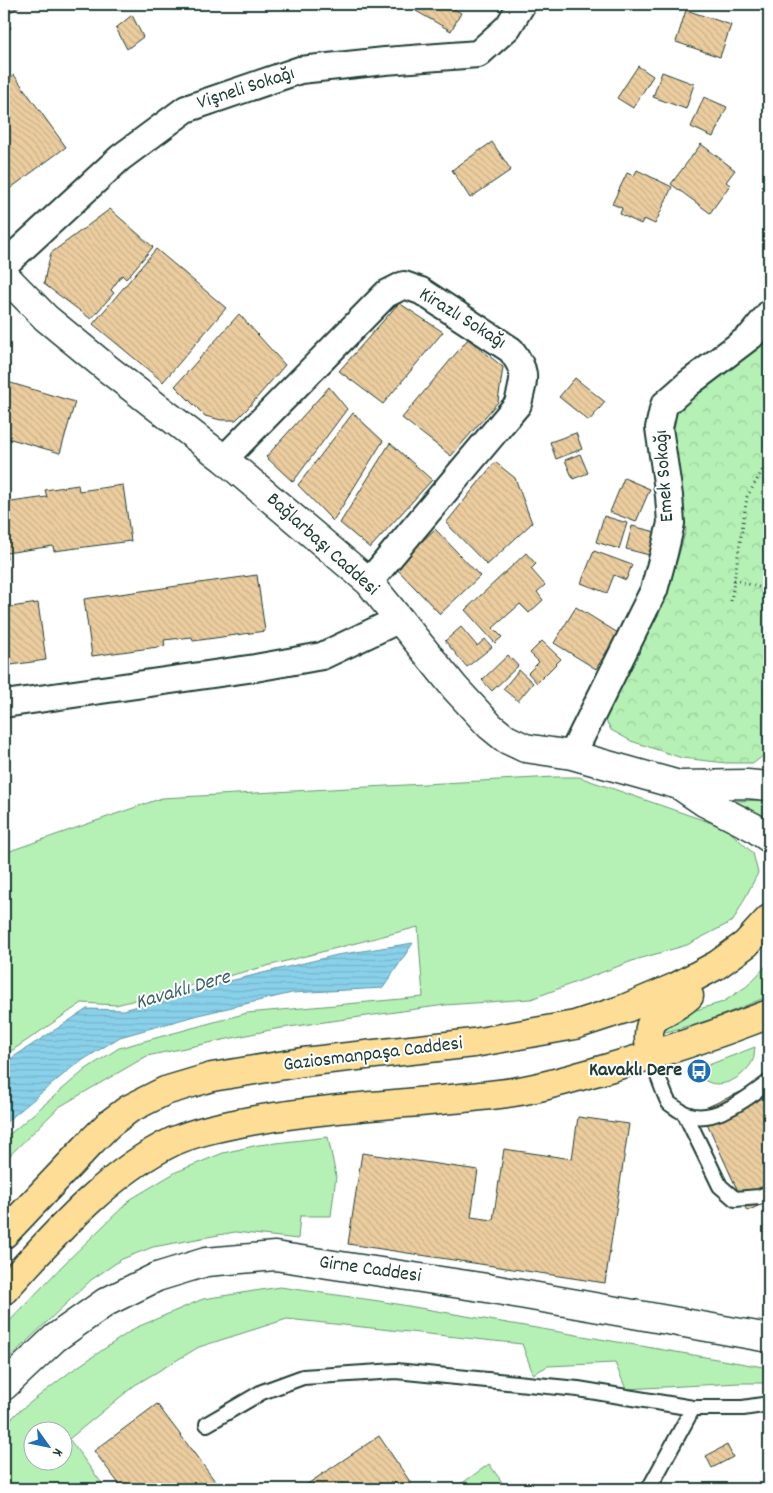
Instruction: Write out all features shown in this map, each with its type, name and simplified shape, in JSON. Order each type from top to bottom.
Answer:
[{"type":"main road","name":"Gaziosmanpaşa Caddesi","points":[[4,1234],[109,1124],[129,1109],[165,1090],[212,1077],[302,1062],[474,1043],[574,1025],[624,1009],[717,965],[746,944],[769,919]]},
{"type":"main road","points":[[651,1056],[648,1038],[653,1018],[683,1001],[702,984],[717,965]]},
{"type":"main road","points":[[4,1290],[101,1190],[138,1160],[176,1140],[218,1127],[276,1117],[348,1107],[499,1094],[544,1087],[651,1056],[769,1014]]},
{"type":"street","name":"Vişneli Sokağı","points":[[4,265],[120,158],[186,109],[300,70],[478,54],[508,27],[522,4]]},
{"type":"street","name":"Bağlarbaşı Caddesi","points":[[4,274],[46,318],[224,459],[369,582],[455,688],[490,726],[506,739],[525,748],[572,755],[679,785]]},
{"type":"street","name":"Kirazlı Sokağı","points":[[224,459],[386,294],[404,285],[421,291],[511,350],[521,363],[524,378],[518,404],[369,582]]},
{"type":"street","name":"Emek Sokağı","points":[[572,755],[654,590],[664,553],[671,524],[659,428],[664,405],[689,383],[750,336],[769,314]]},
{"type":"street","points":[[4,704],[255,668],[322,656],[400,619]]},
{"type":"street","points":[[679,785],[762,782]]},
{"type":"street","points":[[679,785],[704,802],[753,827],[769,838]]},
{"type":"street","name":"Girne Caddesi","points":[[4,1386],[69,1327],[106,1302],[157,1277],[206,1262],[275,1256],[487,1288],[769,1338]]},
{"type":"lane","points":[[651,1056],[670,1103],[685,1114],[720,1186],[735,1199],[759,1197],[769,1193]]},
{"type":"lane","points":[[685,1114],[707,1116],[726,1110],[752,1095],[769,1082]]},
{"type":"lane","points":[[208,1424],[262,1392],[303,1377],[396,1372],[578,1389],[693,1408],[743,1408],[769,1404]]},
{"type":"lane","points":[[650,1489],[693,1408]]},
{"type":"path","points":[[731,601],[747,497],[769,459]]},
{"type":"path","points":[[734,580],[769,590]]},
{"type":"green space","points":[[769,334],[769,751],[754,763],[726,763],[682,758],[631,741],[611,730],[604,717],[665,601],[686,530],[669,433],[676,412],[704,384]]},
{"type":"green space","points":[[579,777],[726,828],[753,853],[758,873],[733,921],[687,945],[635,960],[531,999],[445,1005],[275,1029],[147,1056],[59,1107],[4,1161],[4,1139],[86,1069],[119,1048],[247,1013],[423,997],[418,927],[116,1005],[82,1003],[4,1056],[4,853],[162,798]]},
{"type":"green space","points":[[769,800],[769,819],[730,801]]},
{"type":"green space","points":[[769,963],[769,996],[713,1019],[666,1032],[661,1029],[666,1019],[723,1002],[747,986]]},
{"type":"green space","points":[[755,1047],[754,1059],[744,1073],[725,1083],[712,1083],[702,1079],[693,1071]]},
{"type":"green space","points":[[328,1137],[336,1176],[331,1216],[300,1216],[298,1239],[235,1232],[153,1247],[122,1259],[91,1280],[4,1363],[4,1327],[63,1265],[131,1199],[176,1172],[223,1153],[258,1145]]},
{"type":"green space","points":[[280,1287],[379,1301],[769,1368],[769,1383],[626,1389],[615,1363],[548,1366],[533,1374],[522,1344],[287,1319],[199,1347],[135,1385],[72,1437],[72,1420],[22,1420],[22,1470],[72,1470],[72,1443],[106,1489],[4,1489],[4,1426],[18,1412],[70,1372],[135,1328],[203,1299]]},
{"type":"green space","points":[[489,1464],[507,1489],[454,1489]]},
{"type":"water","points":[[413,943],[383,988],[292,993],[198,1015],[120,1037],[75,1065],[4,1124],[4,1063],[87,1009],[124,1010],[201,988],[337,955]]},
{"type":"building","points":[[4,4],[23,4],[4,16]]},
{"type":"building","points":[[420,4],[445,4],[461,13],[451,31],[416,11]]},
{"type":"building","points":[[686,10],[731,25],[720,57],[676,42]]},
{"type":"building","points":[[132,15],[143,37],[127,49],[116,28]]},
{"type":"building","points":[[4,17],[11,28],[4,33]]},
{"type":"building","points":[[638,66],[653,76],[633,108],[617,98]]},
{"type":"building","points":[[662,72],[694,84],[686,109],[653,97]]},
{"type":"building","points":[[14,75],[66,147],[4,193],[4,82]]},
{"type":"building","points":[[704,97],[727,107],[713,137],[691,127]]},
{"type":"building","points":[[492,142],[511,170],[470,198],[452,170]]},
{"type":"building","points":[[701,144],[735,170],[726,182],[730,185],[710,213],[671,184]]},
{"type":"building","points":[[637,170],[672,187],[655,224],[644,219],[641,224],[620,214],[622,208],[612,204],[627,173],[634,176]]},
{"type":"building","points":[[110,209],[153,247],[126,279],[122,275],[111,290],[114,293],[91,319],[44,284],[46,272],[51,253]]},
{"type":"building","points":[[156,249],[226,308],[163,382],[93,324]]},
{"type":"building","points":[[399,303],[443,332],[383,404],[339,371]]},
{"type":"building","points":[[239,314],[285,365],[236,420],[221,420],[205,416],[175,386]]},
{"type":"building","points":[[468,339],[503,367],[498,402],[451,456],[402,418]]},
{"type":"building","points":[[575,378],[605,402],[589,421],[559,397]]},
{"type":"building","points":[[4,381],[75,402],[60,453],[4,437]]},
{"type":"building","points":[[329,387],[347,409],[293,482],[266,457]]},
{"type":"building","points":[[353,413],[383,441],[333,521],[298,485]]},
{"type":"building","points":[[576,433],[582,449],[556,459],[550,442]]},
{"type":"building","points":[[390,443],[432,480],[370,548],[340,523]]},
{"type":"building","points":[[580,454],[588,473],[573,479],[565,460]]},
{"type":"building","points":[[495,462],[515,478],[532,523],[487,565],[446,523]]},
{"type":"building","points":[[624,478],[650,489],[636,522],[610,512]]},
{"type":"building","points":[[78,485],[79,491],[123,485],[131,541],[54,551],[53,546],[6,553],[7,559],[4,560],[4,503],[47,497],[45,490]]},
{"type":"building","points":[[604,516],[627,523],[619,549],[596,542]]},
{"type":"building","points":[[632,526],[656,532],[649,555],[626,549]]},
{"type":"building","points":[[435,529],[480,576],[440,614],[395,567]]},
{"type":"building","points":[[594,551],[632,565],[626,580],[614,575],[607,593],[581,583]]},
{"type":"building","points":[[526,553],[536,564],[531,569],[545,585],[537,592],[543,600],[529,613],[520,604],[493,628],[502,637],[495,643],[465,610]]},
{"type":"building","points":[[257,575],[265,631],[193,641],[192,637],[164,640],[165,646],[92,656],[84,599]]},
{"type":"building","points":[[38,603],[46,660],[4,666],[4,608]]},
{"type":"building","points":[[576,607],[618,633],[596,669],[554,643]]},
{"type":"building","points":[[461,627],[477,646],[485,639],[492,647],[467,667],[445,641]]},
{"type":"building","points":[[542,641],[561,659],[537,683],[528,673],[539,662],[530,653]]},
{"type":"building","points":[[508,655],[518,666],[492,691],[482,680]]},
{"type":"building","points":[[519,670],[533,683],[518,701],[503,689]]},
{"type":"building","points":[[769,1079],[769,1201],[747,1211],[701,1110]]},
{"type":"building","points":[[578,1117],[629,1124],[605,1283],[348,1244],[362,1153],[478,1170],[471,1217],[493,1220],[504,1149],[572,1159]]},
{"type":"building","points":[[157,1404],[221,1489],[123,1489],[94,1451]]},
{"type":"building","points":[[379,1436],[415,1489],[300,1489]]},
{"type":"building","points":[[769,1441],[769,1452],[765,1444]]},
{"type":"building","points":[[727,1445],[733,1457],[712,1468],[706,1456]]},
{"type":"place","name":"Kavaklı Dere","points":[[699,1071]]}]
